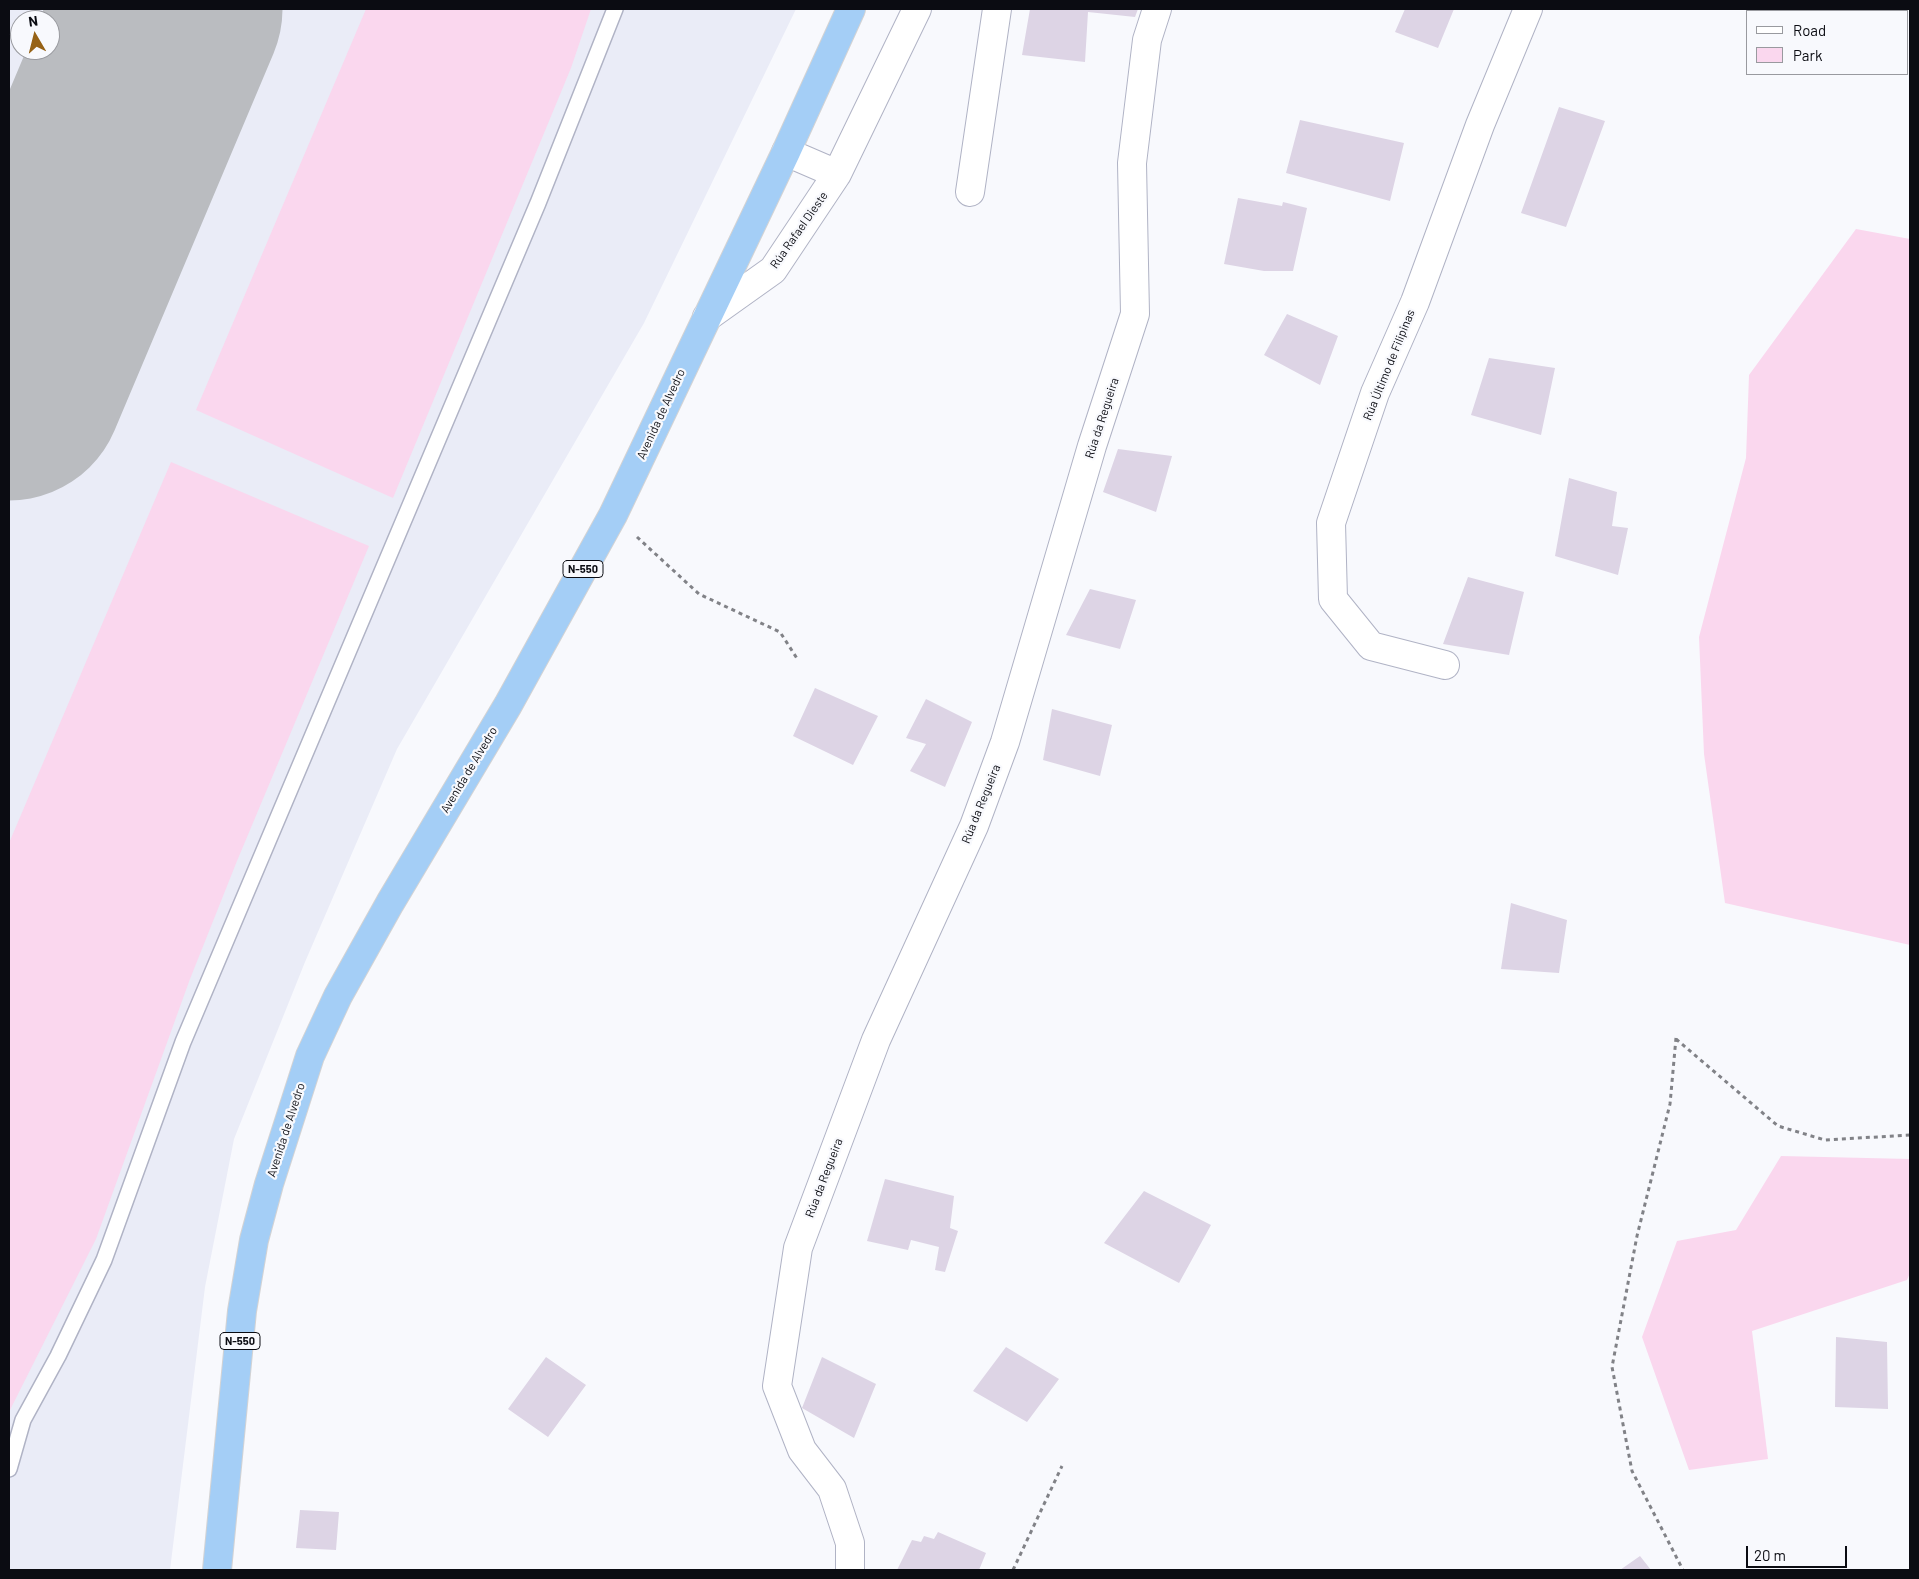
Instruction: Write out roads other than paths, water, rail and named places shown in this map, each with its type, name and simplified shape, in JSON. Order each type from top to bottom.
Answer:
[{"type":"highway","name":"Avenida de Alvedro","points":[[217,1570],[242,1311],[254,1240],[269,1184],[310,1056],[338,996],[390,903],[508,705],[613,515],[786,152],[851,9]]},
{"type":"street","name":"Rúa Rafael Dieste","points":[[707,317],[773,270],[837,174],[917,9]]},
{"type":"street","points":[[970,192],[997,9]]},
{"type":"street","name":"Rúa da Regueira","points":[[850,1570],[850,1543],[832,1489],[802,1450],[777,1386],[798,1248],[876,1040],[974,826],[1005,742],[1092,446],[1135,314],[1132,163],[1147,40],[1157,9]]},
{"type":"street","name":"Rúa Último de Filipinas","points":[[1445,666],[1371,646],[1333,599],[1331,523],[1375,393],[1415,302],[1480,124],[1528,9]]},
{"type":"street","points":[[786,152],[837,174]]},
{"type":"lane","points":[[9,1469],[23,1420],[58,1356],[104,1260],[183,1042],[538,203],[615,9]]}]
